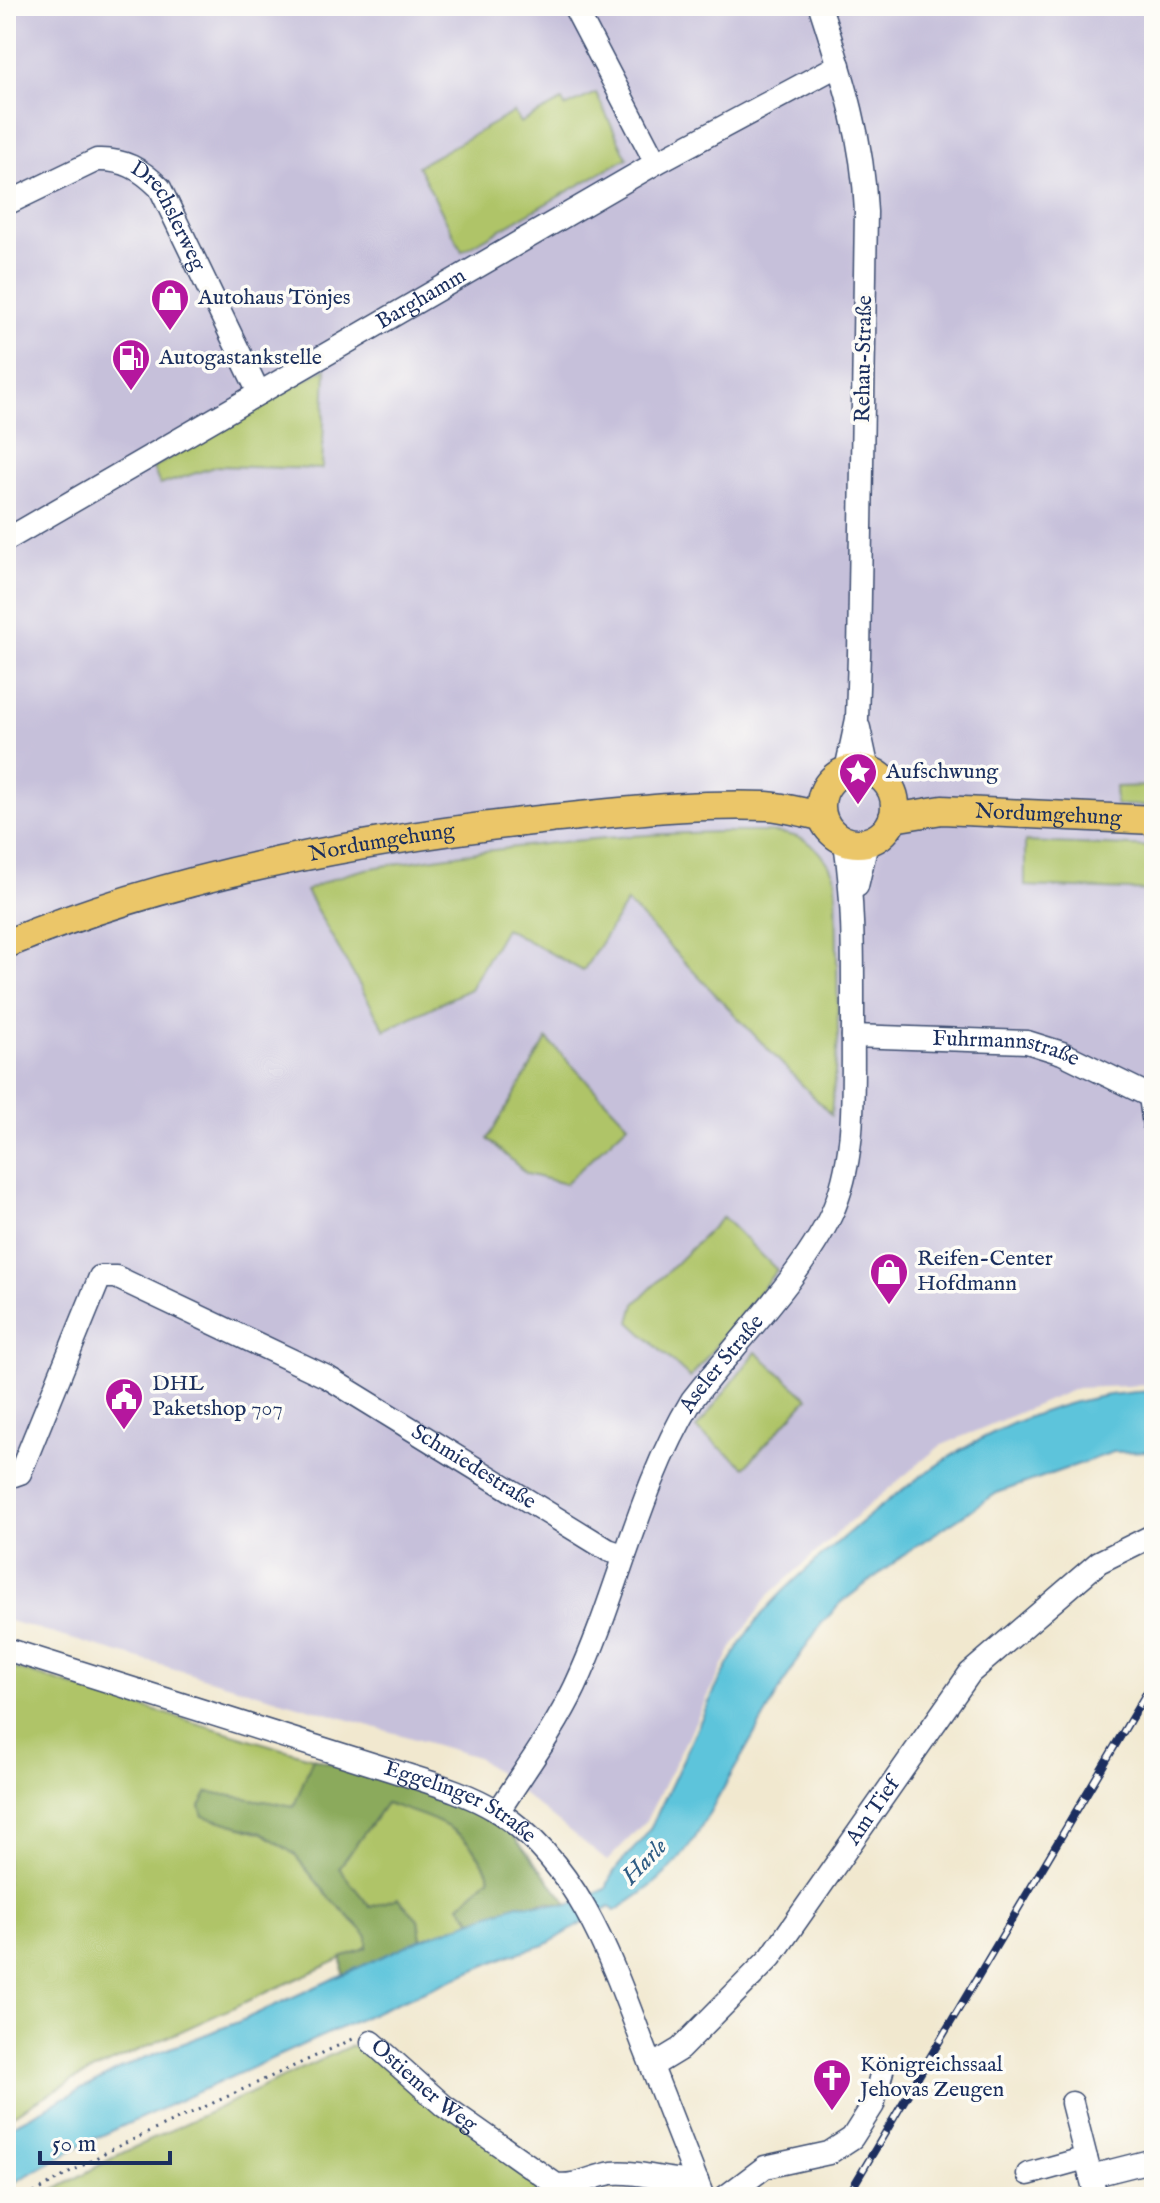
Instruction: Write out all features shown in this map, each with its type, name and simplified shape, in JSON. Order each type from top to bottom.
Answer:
[{"type":"main road","points":[[857,770],[828,783],[822,804],[835,836],[856,842],[880,837],[893,805]]},
{"type":"main road","name":"Nordumgehung","points":[[857,770],[887,782],[893,805],[1154,820]]},
{"type":"main road","name":"Nordumgehung","points":[[6,944],[152,895],[252,869],[365,846],[479,827],[594,815],[701,807],[822,804]]},
{"type":"street","points":[[574,6],[656,163]]},
{"type":"street","name":"Rehau-Straße","points":[[820,6],[855,114],[864,162],[866,212],[857,770]]},
{"type":"street","name":"Barghamm","points":[[6,540],[656,163],[839,65]]},
{"type":"street","name":"Drechslerweg","points":[[6,204],[97,160],[113,159],[145,173],[160,188],[259,393]]},
{"type":"street","name":"Aseler Straße","points":[[498,1812],[575,1686],[661,1456],[692,1400],[820,1237],[832,1214],[849,1147],[856,842]]},
{"type":"street","name":"Fuhrmannstraße","points":[[853,1036],[1027,1042],[1062,1053],[1152,1097],[1154,1126]]},
{"type":"street","name":"Schmiedestraße","points":[[6,1478],[20,1473],[100,1277],[116,1277],[327,1377],[608,1550],[623,1555]]},
{"type":"street","name":"Am Tief","points":[[652,2066],[680,2049],[771,1957],[970,1673],[1099,1562],[1154,1535]]},
{"type":"street","name":"Eggelinger Straße","points":[[6,1649],[298,1738],[460,1793],[498,1812],[548,1856],[575,1891],[600,1938],[700,2189]]},
{"type":"street","name":"Ostiemer Weg","points":[[372,2042],[444,2106],[555,2184],[571,2184],[614,2173],[700,2189]]},
{"type":"street","points":[[725,2197],[765,2167],[829,2153],[852,2138],[873,2105],[882,2071]]},
{"type":"street","points":[[1072,2103],[1091,2177]]},
{"type":"street","points":[[1028,2174],[1091,2177],[1154,2160]]},
{"type":"path","name":"Ostiemer Weg","points":[[27,2197],[108,2151],[334,2046],[354,2039],[372,2042]]},
{"type":"shaded area","points":[[6,6],[1154,6],[1154,1385],[1077,1388],[940,1446],[863,1510],[768,1596],[732,1648],[646,1821],[607,1861],[477,1757],[6,1620]]},
{"type":"green space","points":[[596,93],[627,158],[462,251],[418,166],[514,112],[520,123],[562,101],[565,107]]},
{"type":"green space","points":[[326,368],[322,469],[217,466],[160,485],[153,468]]},
{"type":"green space","points":[[1154,786],[1154,806],[1116,805],[1115,787]]},
{"type":"green space","points":[[776,833],[804,840],[827,861],[836,879],[838,1039],[831,1115],[627,902],[583,971],[505,928],[470,989],[385,1030],[306,891],[338,877],[372,868],[477,852],[617,837]]},
{"type":"green space","points":[[1025,842],[1154,847],[1154,891],[1025,886]]},
{"type":"green space","points":[[547,1039],[628,1124],[565,1184],[527,1174],[488,1139]]},
{"type":"green space","points":[[723,1217],[777,1270],[690,1378],[630,1322],[635,1304]]},
{"type":"green space","points":[[756,1352],[808,1398],[745,1467],[696,1429]]},
{"type":"green space","points":[[6,1666],[313,1758],[294,1806],[208,1792],[200,1806],[203,1816],[263,1833],[294,1854],[330,1898],[367,1935],[367,1947],[73,2080],[6,2119]]},
{"type":"green space","points":[[313,1758],[444,1798],[508,1829],[569,1905],[544,1902],[473,1921],[460,1905],[490,1877],[482,1860],[461,1836],[448,1827],[386,1803],[339,1868],[370,1907],[398,1898],[418,1919],[421,1939],[343,1977],[342,1958],[367,1947],[367,1935],[330,1898],[294,1854],[263,1833],[203,1816],[200,1806],[208,1792],[294,1806]]},
{"type":"green space","points":[[386,1803],[448,1827],[461,1836],[482,1860],[490,1877],[460,1905],[473,1921],[421,1939],[418,1919],[370,1907],[339,1868]]},
{"type":"green space","points":[[350,2046],[367,2046],[541,2186],[532,2197],[42,2197],[118,2155]]},
{"type":"water","name":"Harle","points":[[1154,1391],[1154,1451],[1113,1452],[997,1493],[916,1546],[842,1602],[821,1624],[797,1660],[687,1850],[660,1879],[639,1895],[615,1911],[610,1907],[545,1945],[510,1955],[382,2009],[85,2143],[6,2187],[6,2128],[134,2062],[238,2022],[421,1939],[518,1904],[569,1905],[606,1889],[617,1867],[652,1825],[733,1656],[766,1610],[801,1574],[909,1484],[984,1438],[1023,1419],[1065,1405],[1108,1395]]},
{"type":"railway","points":[[847,2197],[1154,1680]]},
{"type":"place","name":"Autohaus Tönjes","points":[[170,332]]},
{"type":"place","name":"Autogastankstelle","points":[[131,392]]},
{"type":"place","name":"Aufschwung","points":[[858,806]]},
{"type":"place","name":"Reifen-Center Hofdmann","points":[[889,1306]]},
{"type":"place","name":"DHL Paketshop 707","points":[[124,1431]]},
{"type":"place","name":"Königreichssaal Jehovas Zeugen","points":[[832,2112]]}]
